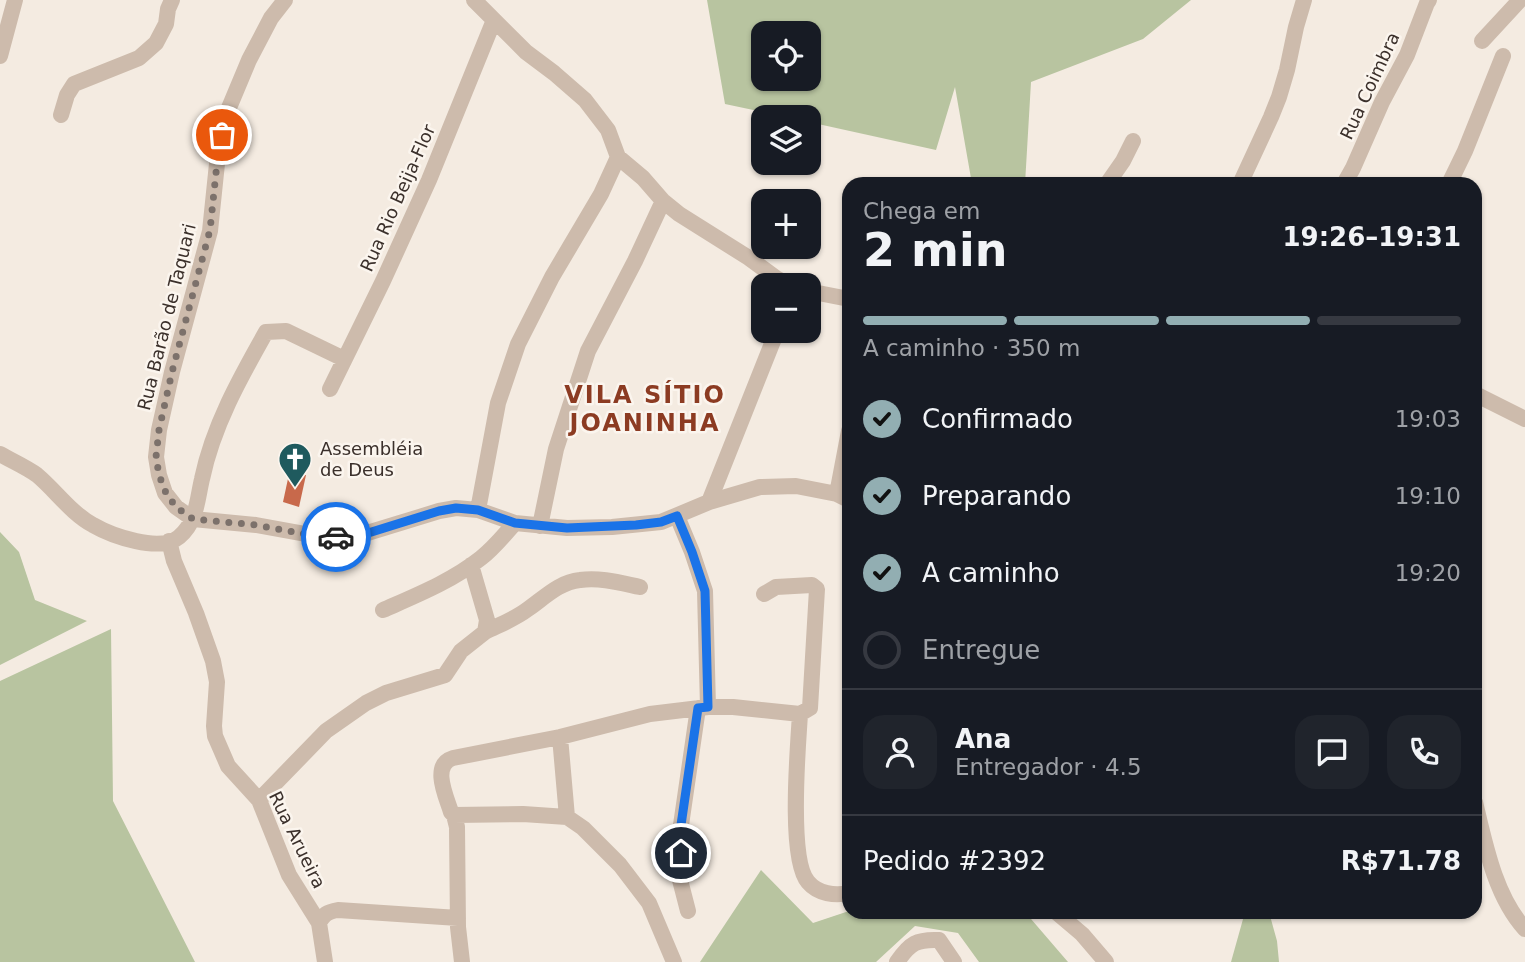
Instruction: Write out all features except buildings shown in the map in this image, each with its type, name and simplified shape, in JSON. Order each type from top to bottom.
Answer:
[{"type":"street","points":[[0,56],[15,0]]},
{"type":"street","points":[[61,115],[67,95],[75,84],[139,58],[156,43],[166,24],[172,0]]},
{"type":"street","name":"Rua Barão de Taquari","points":[[193,519],[176,507],[166,493],[159,475],[156,457],[159,430],[210,230],[218,154],[226,115],[249,60],[271,18],[285,0]]},
{"type":"street","points":[[474,0],[526,52],[585,100],[608,130],[618,157],[643,178],[663,201],[678,214],[769,273]]},
{"type":"street","points":[[1243,177],[1279,97],[1304,0]]},
{"type":"street","points":[[1482,41],[1520,0]]},
{"type":"street","name":"Rua Coimbra","points":[[1348,177],[1407,55],[1428,1]]},
{"type":"street","name":"Rua Rio Beija-Flor","points":[[330,389],[429,180],[494,20]]},
{"type":"street","points":[[1452,177],[1503,56]]},
{"type":"street","points":[[1112,177],[1133,142]]},
{"type":"street","points":[[478,510],[498,403],[518,344],[552,277],[601,194],[618,157]]},
{"type":"street","points":[[540,526],[555,449],[588,351],[663,201]]},
{"type":"street","points":[[821,294],[842,298]]},
{"type":"street","points":[[0,454],[36,474],[90,524],[108,533],[150,544],[177,539],[193,519],[203,471],[233,390],[266,332],[286,331],[344,359]]},
{"type":"street","points":[[709,502],[772,343]]},
{"type":"street","points":[[1482,398],[1525,419]]},
{"type":"street","points":[[193,519],[322,537],[340,537],[365,534],[456,508],[478,510],[515,523],[567,528],[661,522],[709,502],[761,488],[796,486],[842,497]]},
{"type":"street","points":[[677,516],[705,591],[703,708],[681,825],[680,880],[688,911]]},
{"type":"street","points":[[383,610],[434,587],[471,565],[491,550],[515,523]]},
{"type":"street","name":"Rua Arueira","points":[[169,541],[174,561],[213,661],[216,682],[215,736],[228,766],[259,800],[289,875],[319,923],[325,962]]},
{"type":"street","points":[[471,565],[487,620],[485,632]]},
{"type":"street","points":[[259,800],[326,731],[366,703],[445,674],[461,651],[485,632],[527,610],[555,589],[578,580],[596,579],[640,587]]},
{"type":"street","points":[[462,962],[458,918],[457,827],[440,775],[447,759],[560,737],[650,714],[733,707],[800,714],[810,708],[817,589],[812,584],[776,587],[764,594]]},
{"type":"street","points":[[800,714],[796,802],[802,865],[807,881],[818,891],[842,893]]},
{"type":"street","points":[[560,737],[567,817]]},
{"type":"street","points":[[454,816],[523,814],[567,817],[583,828],[621,865],[649,903],[674,962]]},
{"type":"street","points":[[1482,831],[1502,892],[1525,929]]},
{"type":"street","points":[[319,923],[324,914],[338,910],[458,918]]},
{"type":"street","points":[[1064,919],[1082,934],[1106,962]]},
{"type":"street","points":[[897,962],[907,947],[923,940],[939,940],[954,962]]},
{"type":"green space","points":[[707,0],[1191,0],[1143,39],[1031,82],[1025,177],[971,177],[955,87],[936,150],[821,125],[821,105],[751,105],[751,110],[725,104]]},
{"type":"green space","points":[[0,532],[19,552],[35,600],[87,621],[0,665]]},
{"type":"green space","points":[[111,629],[113,801],[195,962],[0,962],[0,681]]},
{"type":"green space","points":[[761,870],[813,923],[842,913],[842,919],[1031,919],[1068,962],[979,962],[958,933],[915,926],[876,962],[700,962]]},
{"type":"green space","points":[[1243,919],[1271,919],[1279,962],[1231,962]]},
{"type":"way so far","points":[[222,135],[210,230],[159,430],[156,457],[159,475],[166,493],[176,507],[193,519],[336,537]]},
{"type":"place","name":"Assembléia de Deus","points":[[295,489]]},
{"type":"district","name":"VILA SÍTIO JOANINHA","points":[[645,409]]},
{"type":"route","points":[[336,537],[365,534],[456,508],[478,510],[515,523],[567,528],[636,525],[661,522],[677,516],[705,591],[708,673],[708,707],[698,708],[681,825],[681,853]]}]
